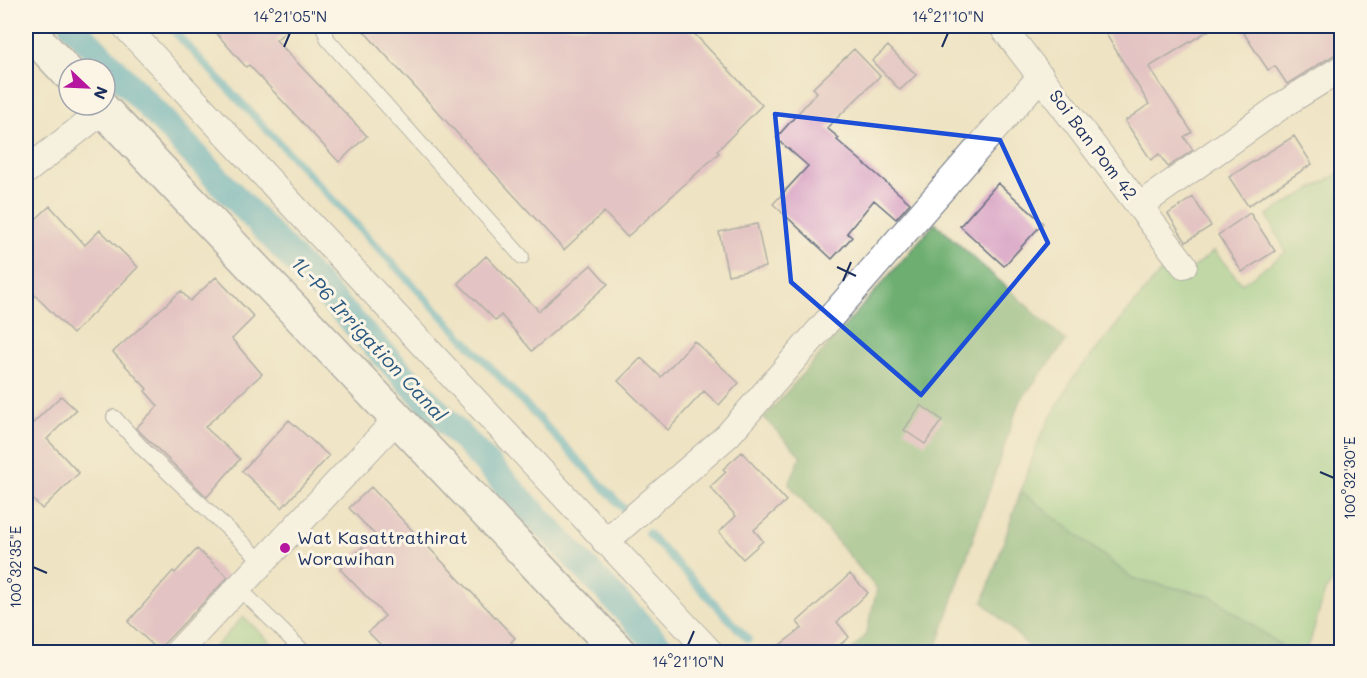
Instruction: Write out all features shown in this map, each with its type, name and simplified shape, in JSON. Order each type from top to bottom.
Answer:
[{"type":"main road","points":[[26,28],[57,61]]},
{"type":"main road","points":[[110,117],[619,652]]},
{"type":"street","points":[[126,26],[710,652]]},
{"type":"street","name":"Soi Ban Pom 42","points":[[1002,26],[1184,265]]},
{"type":"street","points":[[1139,206],[1284,104],[1341,68]]},
{"type":"street","points":[[605,542],[728,435],[1041,76]]},
{"type":"street","points":[[26,171],[90,117]]},
{"type":"street","points":[[178,652],[397,419]]},
{"type":"lane","points":[[323,26],[328,40],[522,256]]},
{"type":"lane","points":[[114,417],[144,450],[262,562]]},
{"type":"lane","points":[[238,587],[304,652]]},
{"type":"highlighted area","points":[[775,114],[1000,140],[1048,243],[921,395],[791,282]]},
{"type":"green space","points":[[1341,172],[1341,571],[1325,591],[1310,642],[1303,652],[1290,652],[1211,596],[1132,578],[1021,491],[1041,435],[1073,378],[1164,268],[1176,282],[1214,251],[1242,284],[1286,252],[1267,215]]},
{"type":"green space","points":[[935,223],[1066,341],[1019,402],[935,652],[850,652],[866,635],[877,589],[789,484],[801,456],[764,418]]},
{"type":"green space","points":[[1021,491],[1132,578],[1211,596],[1290,652],[1035,652],[983,602]]},
{"type":"green space","points":[[243,617],[281,652],[210,652]]},
{"type":"building","points":[[210,26],[292,26],[276,40],[367,136],[339,162],[249,65],[246,67]]},
{"type":"building","points":[[359,26],[687,26],[762,105],[717,151],[719,153],[627,237],[604,212],[564,250]]},
{"type":"building","points":[[1101,26],[1216,26],[1149,67],[1192,132],[1184,137],[1193,150],[1168,167],[1159,154],[1151,160],[1125,121],[1149,104]]},
{"type":"building","points":[[1239,26],[1341,26],[1341,53],[1287,84],[1275,66],[1268,70]]},
{"type":"building","points":[[888,46],[916,75],[900,90],[872,61]]},
{"type":"building","points":[[854,49],[880,76],[827,128],[839,138],[837,140],[910,203],[896,219],[874,200],[847,233],[852,237],[832,259],[773,204],[808,166],[776,138],[817,92],[813,88]]},
{"type":"building","points":[[1294,136],[1312,164],[1248,206],[1229,177]]},
{"type":"building","points":[[998,183],[1043,223],[1004,266],[960,226]]},
{"type":"building","points":[[1193,197],[1211,226],[1186,242],[1168,214]]},
{"type":"building","points":[[50,206],[85,245],[100,230],[138,267],[73,334],[26,286],[26,228]]},
{"type":"building","points":[[1250,213],[1275,251],[1242,272],[1218,235]]},
{"type":"building","points":[[757,224],[766,267],[728,275],[719,232]]},
{"type":"building","points":[[486,256],[539,311],[591,265],[608,284],[532,351],[501,315],[496,321],[458,283]]},
{"type":"building","points":[[216,277],[254,317],[232,339],[262,374],[205,427],[240,459],[207,497],[136,428],[158,406],[145,391],[147,389],[113,352],[181,291],[190,301]]},
{"type":"building","points":[[694,341],[739,383],[719,405],[704,391],[668,430],[618,381],[641,358],[661,377]]},
{"type":"building","points":[[61,396],[76,410],[47,439],[79,473],[42,509],[26,492],[26,417],[32,424]]},
{"type":"building","points":[[921,405],[942,420],[925,444],[904,430]]},
{"type":"building","points":[[289,420],[329,456],[282,508],[242,471]]},
{"type":"building","points":[[742,452],[786,501],[754,530],[763,541],[743,559],[719,532],[736,516],[710,487],[726,472],[723,469]]},
{"type":"building","points":[[371,487],[515,638],[511,642],[521,652],[388,652],[368,632],[385,616],[340,569],[375,535],[349,508]]},
{"type":"building","points":[[197,549],[228,577],[158,650],[128,622],[173,571],[175,573]]},
{"type":"building","points":[[850,574],[868,593],[837,622],[849,637],[831,652],[771,652],[802,628],[797,622]]},
{"type":"waterway","name":"1L-P6 Irrigation Canal","points":[[73,26],[665,652]]},
{"type":"waterway","points":[[169,26],[624,509]]},
{"type":"waterway","points":[[648,533],[748,639]]},
{"type":"place","name":"Wat Kasattrathirat Worawihan","points":[[285,548]]}]
